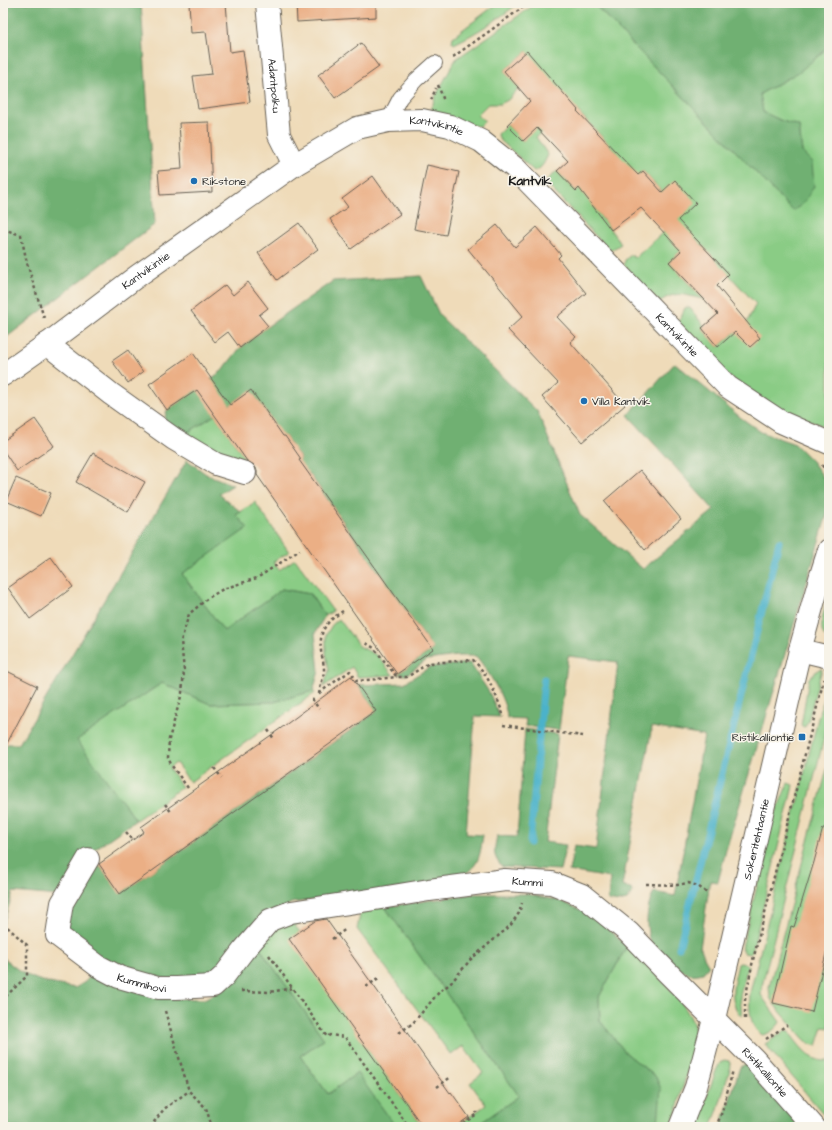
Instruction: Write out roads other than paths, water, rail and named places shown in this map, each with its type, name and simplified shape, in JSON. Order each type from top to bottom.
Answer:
[{"type":"street","name":"Adantpolku","points":[[267,3],[279,135],[294,165]]},
{"type":"street","name":"Kantvikintie","points":[[3,375],[49,343],[136,277],[294,165],[357,128],[388,121],[422,120],[450,126],[481,140],[515,168],[728,387],[781,422],[829,442]]},
{"type":"street","points":[[49,343],[111,394],[174,439],[216,464],[244,473]]},
{"type":"street","name":"Sokeritehtaantie","points":[[680,1127],[696,1087],[714,1018],[800,650],[829,550]]},
{"type":"street","points":[[800,650],[826,668]]},
{"type":"street","name":"Kummihovi","points":[[88,859],[62,903],[57,935],[98,966],[119,977],[158,988],[213,986]]},
{"type":"street","name":"Kummi","points":[[213,986],[224,976],[270,920],[291,912],[429,890],[505,880],[526,881],[552,883],[582,895],[628,932],[714,1018]]},
{"type":"street","name":"Ristikalliontie","points":[[714,1018],[750,1043],[754,1058],[814,1127]]},
{"type":"lane","points":[[388,121],[400,98],[416,80],[435,63]]},
{"type":"waterway","points":[[679,948],[779,542]]},
{"type":"waterway","points":[[530,843],[544,679]]},
{"type":"place","name":"Rikstone","points":[[194,181]]},
{"type":"place","name":"Villa Kantvik","points":[[584,401]]},
{"type":"place","name":"Ristikalliontie","points":[[802,737]]},
{"type":"district","name":"Kantvik","points":[[530,181]]}]
